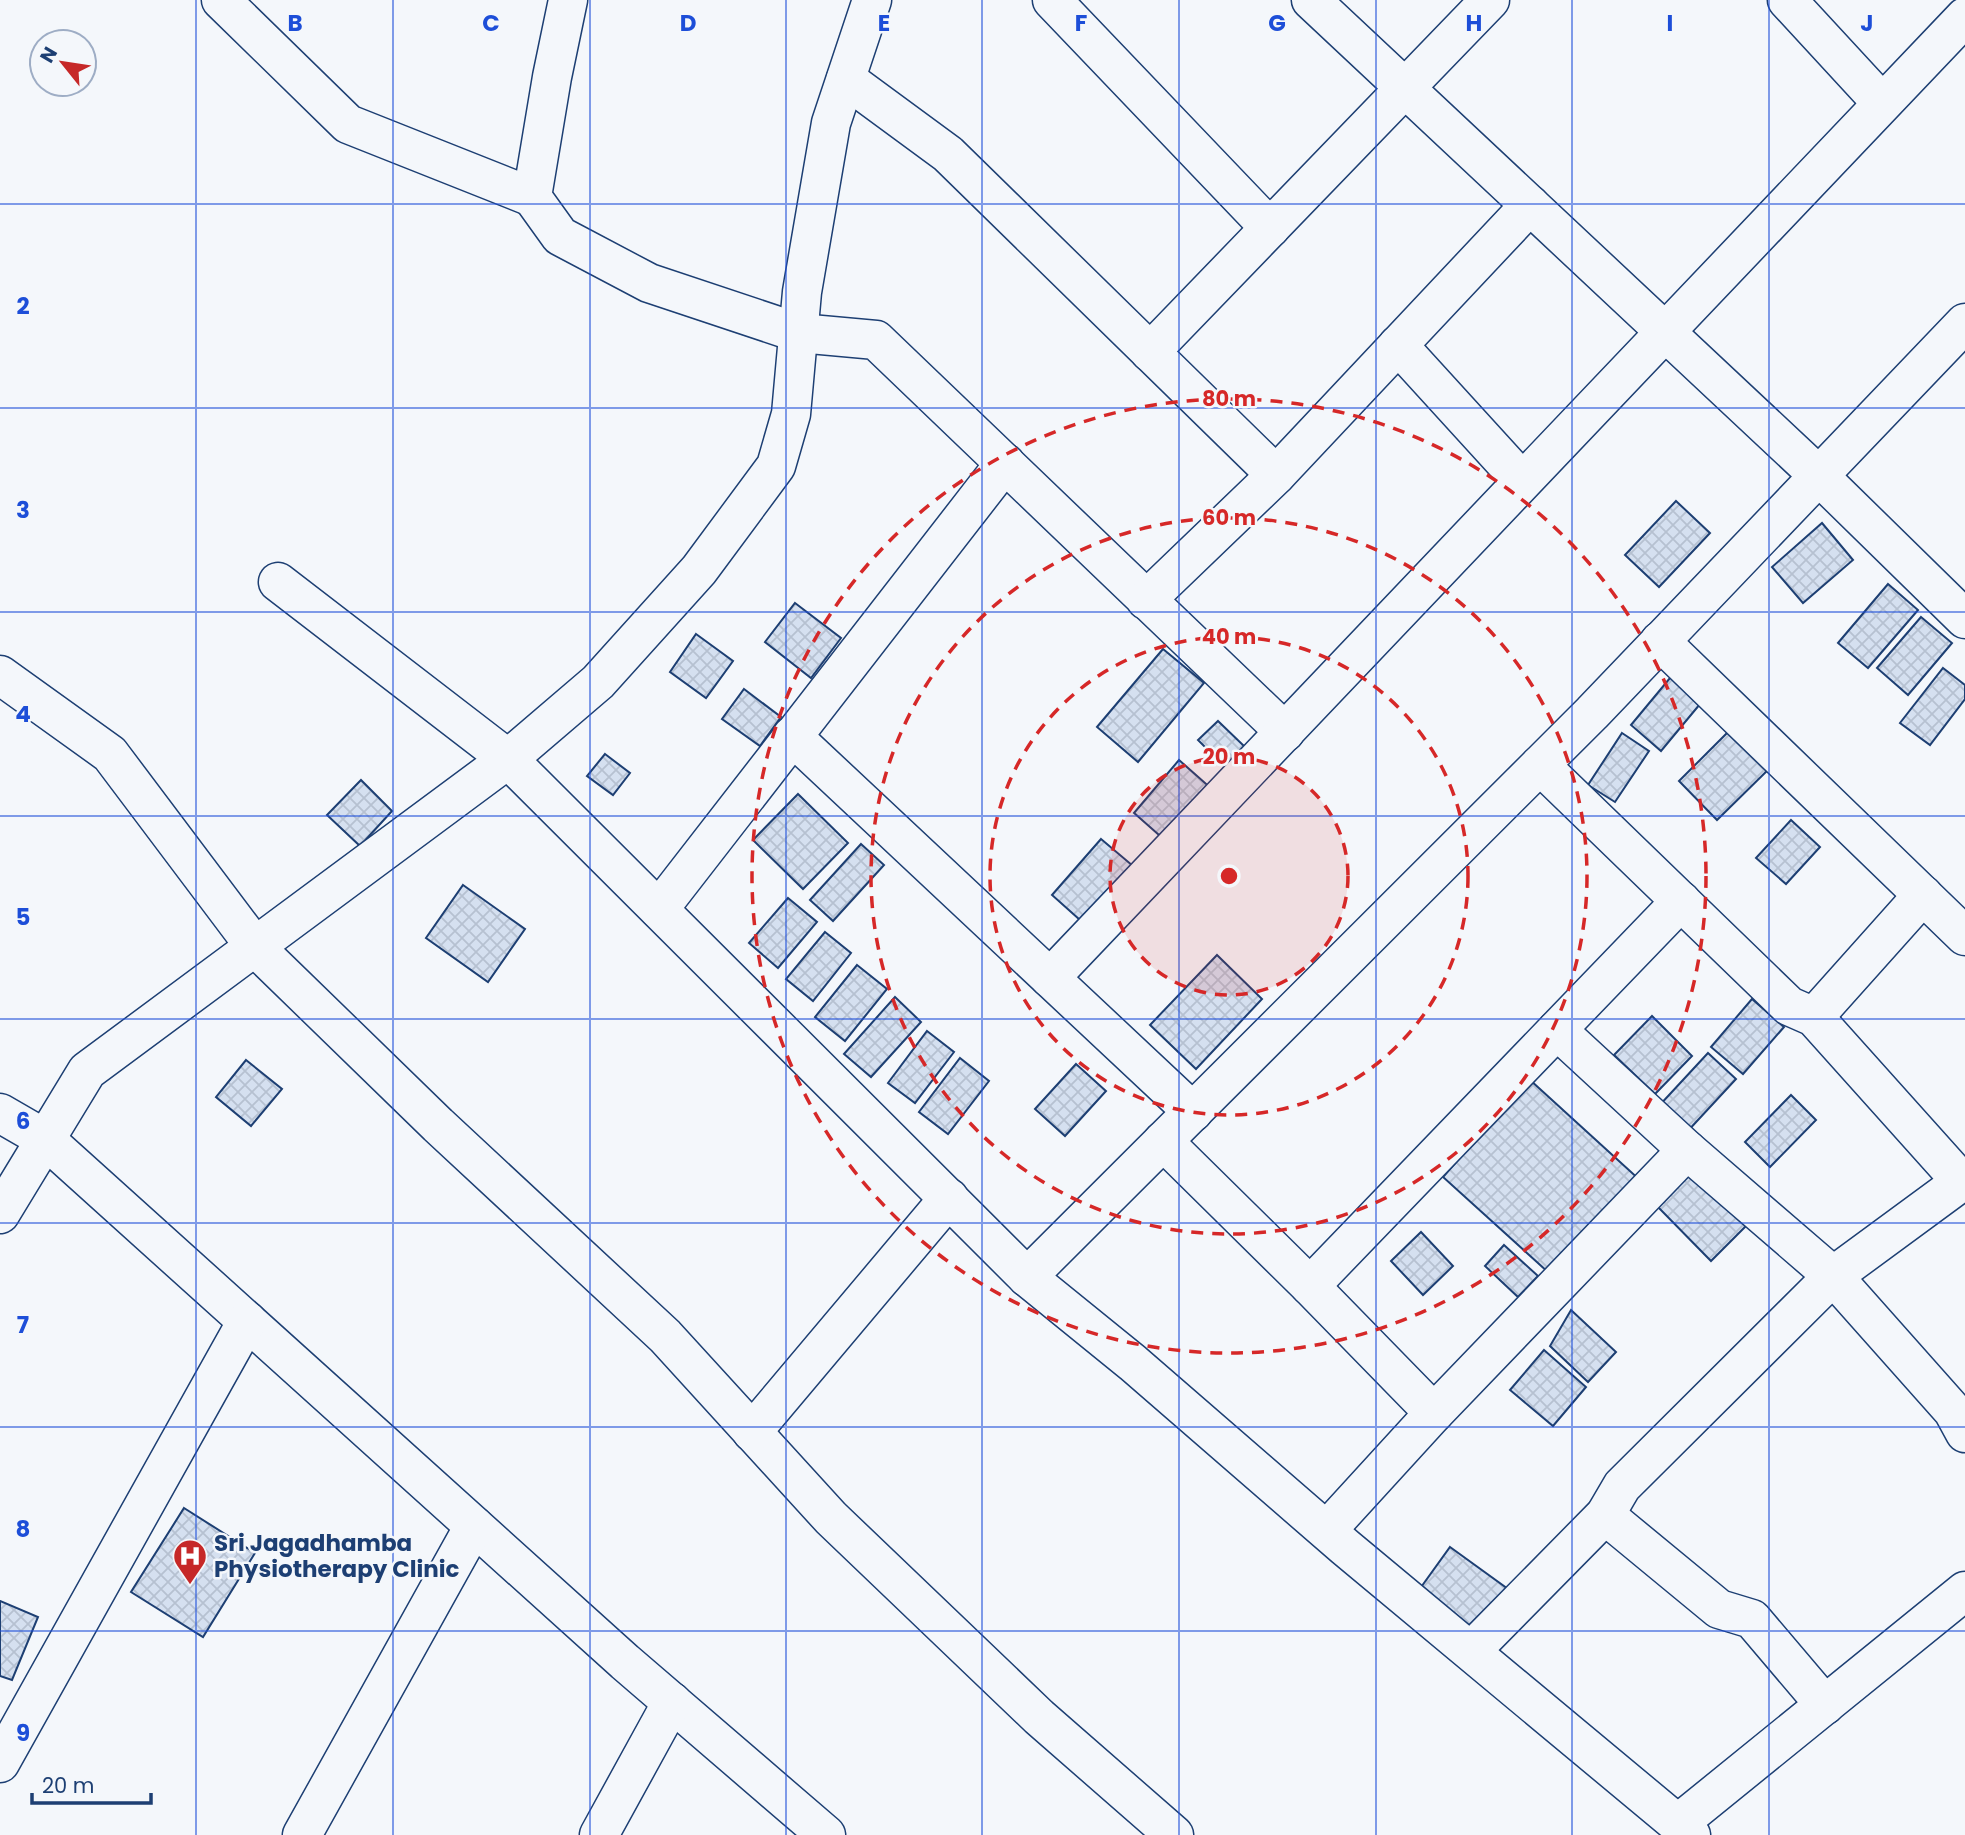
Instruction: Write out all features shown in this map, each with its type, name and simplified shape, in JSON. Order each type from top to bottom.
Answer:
[{"type":"street","points":[[220,0],[348,124],[532,197],[560,236],[649,283],[799,333],[876,340],[1285,732]]},
{"type":"street","points":[[532,197],[552,77],[569,0]]},
{"type":"street","points":[[0,1214],[87,1071],[509,759],[598,682],[699,570],[776,466],[791,414],[802,292],[831,123],[872,0]]},
{"type":"street","points":[[1052,0],[1270,228]]},
{"type":"street","points":[[1311,0],[1819,476],[1965,619]]},
{"type":"street","points":[[1150,352],[1490,0]]},
{"type":"street","points":[[1787,0],[1882,103]]},
{"type":"street","points":[[1050,978],[1965,17]]},
{"type":"street","points":[[846,79],[948,154],[1276,475]]},
{"type":"street","points":[[1146,600],[1276,475],[1530,205]]},
{"type":"street","points":[[1027,1277],[1540,765],[1965,323]]},
{"type":"street","points":[[1398,345],[1522,481]]},
{"type":"street","points":[[659,909],[1005,463]]},
{"type":"street","points":[[278,582],[509,759],[1027,1277],[1133,1363],[1327,1530],[1685,1829],[1825,1705],[1965,1591]]},
{"type":"street","points":[[1660,641],[1965,936]]},
{"type":"street","points":[[0,675],[110,754],[256,948],[439,1125],[665,1336],[831,1518],[1039,1717],[1174,1835]]},
{"type":"street","points":[[792,736],[1193,1112]]},
{"type":"street","points":[[1471,1651],[1605,1515],[1622,1486],[1833,1276],[1963,1180],[1814,1017],[1789,1006],[1540,765]]},
{"type":"street","points":[[1814,1017],[1923,895]]},
{"type":"street","points":[[1310,1286],[1681,901]]},
{"type":"street","points":[[1557,1030],[1687,1150],[1833,1276],[1961,1416]]},
{"type":"street","points":[[0,1113],[45,1139],[474,1526],[826,1835]]},
{"type":"street","points":[[1163,1141],[1434,1413]]},
{"type":"street","points":[[1327,1530],[1434,1413],[1687,1150]]},
{"type":"street","points":[[752,1432],[948,1198]]},
{"type":"street","points":[[0,1763],[10,1722],[247,1321]]},
{"type":"street","points":[[1605,1515],[1719,1609],[1752,1619],[1825,1705]]},
{"type":"street","points":[[302,1835],[474,1526]]},
{"type":"street","points":[[599,1835],[672,1702]]},
{"type":"building","points":[[1676,501],[1710,533],[1659,587],[1625,555]]},
{"type":"building","points":[[1822,523],[1853,560],[1803,603],[1772,567]]},
{"type":"building","points":[[1888,584],[1918,610],[1868,668],[1838,643]]},
{"type":"building","points":[[795,603],[841,638],[811,678],[765,642]]},
{"type":"building","points":[[1921,617],[1952,643],[1908,695],[1877,668]]},
{"type":"building","points":[[696,634],[733,661],[706,698],[670,672]]},
{"type":"building","points":[[1163,649],[1204,683],[1138,762],[1097,727]]},
{"type":"building","points":[[1943,668],[1965,685],[1965,699],[1930,745],[1900,723]]},
{"type":"building","points":[[1675,672],[1705,698],[1661,751],[1631,725]]},
{"type":"building","points":[[744,689],[781,717],[760,746],[722,719]]},
{"type":"building","points":[[1218,721],[1245,747],[1225,767],[1198,740]]},
{"type":"building","points":[[1735,725],[1773,765],[1717,820],[1679,781]]},
{"type":"building","points":[[1622,733],[1649,751],[1615,802],[1588,785]]},
{"type":"building","points":[[605,754],[630,773],[613,795],[587,776]]},
{"type":"building","points":[[1179,760],[1213,790],[1167,842],[1134,813]]},
{"type":"building","points":[[361,780],[392,811],[360,846],[327,815]]},
{"type":"building","points":[[798,794],[848,843],[803,889],[753,840]]},
{"type":"building","points":[[1791,820],[1820,847],[1786,884],[1756,858]]},
{"type":"building","points":[[1101,839],[1139,871],[1089,928],[1052,895]]},
{"type":"building","points":[[861,844],[884,865],[833,921],[810,900]]},
{"type":"building","points":[[463,885],[525,929],[488,982],[426,938]]},
{"type":"building","points":[[788,898],[817,922],[778,968],[749,943]]},
{"type":"building","points":[[825,932],[851,953],[813,1001],[786,979]]},
{"type":"building","points":[[1217,955],[1262,999],[1196,1069],[1150,1025]]},
{"type":"building","points":[[857,965],[887,989],[845,1041],[815,1017]]},
{"type":"building","points":[[895,997],[921,1022],[871,1077],[844,1054]]},
{"type":"building","points":[[1752,999],[1784,1027],[1743,1074],[1711,1047]]},
{"type":"building","points":[[1652,1016],[1692,1056],[1655,1094],[1614,1055]]},
{"type":"building","points":[[927,1031],[954,1052],[915,1103],[888,1083]]},
{"type":"building","points":[[1708,1053],[1736,1079],[1685,1134],[1657,1108]]},
{"type":"building","points":[[960,1058],[989,1081],[948,1134],[919,1112]]},
{"type":"building","points":[[246,1060],[282,1089],[251,1126],[216,1097]]},
{"type":"building","points":[[1076,1064],[1106,1091],[1065,1136],[1035,1109]]},
{"type":"building","points":[[1529,1079],[1642,1182],[1549,1273],[1443,1177]]},
{"type":"building","points":[[1791,1095],[1816,1120],[1770,1167],[1745,1142]]},
{"type":"building","points":[[1697,1164],[1752,1220],[1711,1261],[1656,1205]]},
{"type":"building","points":[[1421,1232],[1453,1266],[1423,1295],[1391,1261]]},
{"type":"building","points":[[1504,1245],[1538,1276],[1518,1297],[1485,1266]]},
{"type":"building","points":[[1571,1310],[1616,1352],[1588,1382],[1550,1346]]},
{"type":"building","points":[[1544,1350],[1586,1387],[1553,1426],[1510,1390]]},
{"type":"building","points":[[184,1508],[255,1553],[203,1637],[131,1592]]},
{"type":"building","points":[[1450,1547],[1508,1589],[1477,1632],[1419,1590]]},
{"type":"building","points":[[0,1601],[38,1617],[12,1680],[0,1676]]},
{"type":"place","name":"Sri Jagadhamba Physiotherapy Clinic","points":[[190,1586]]}]
